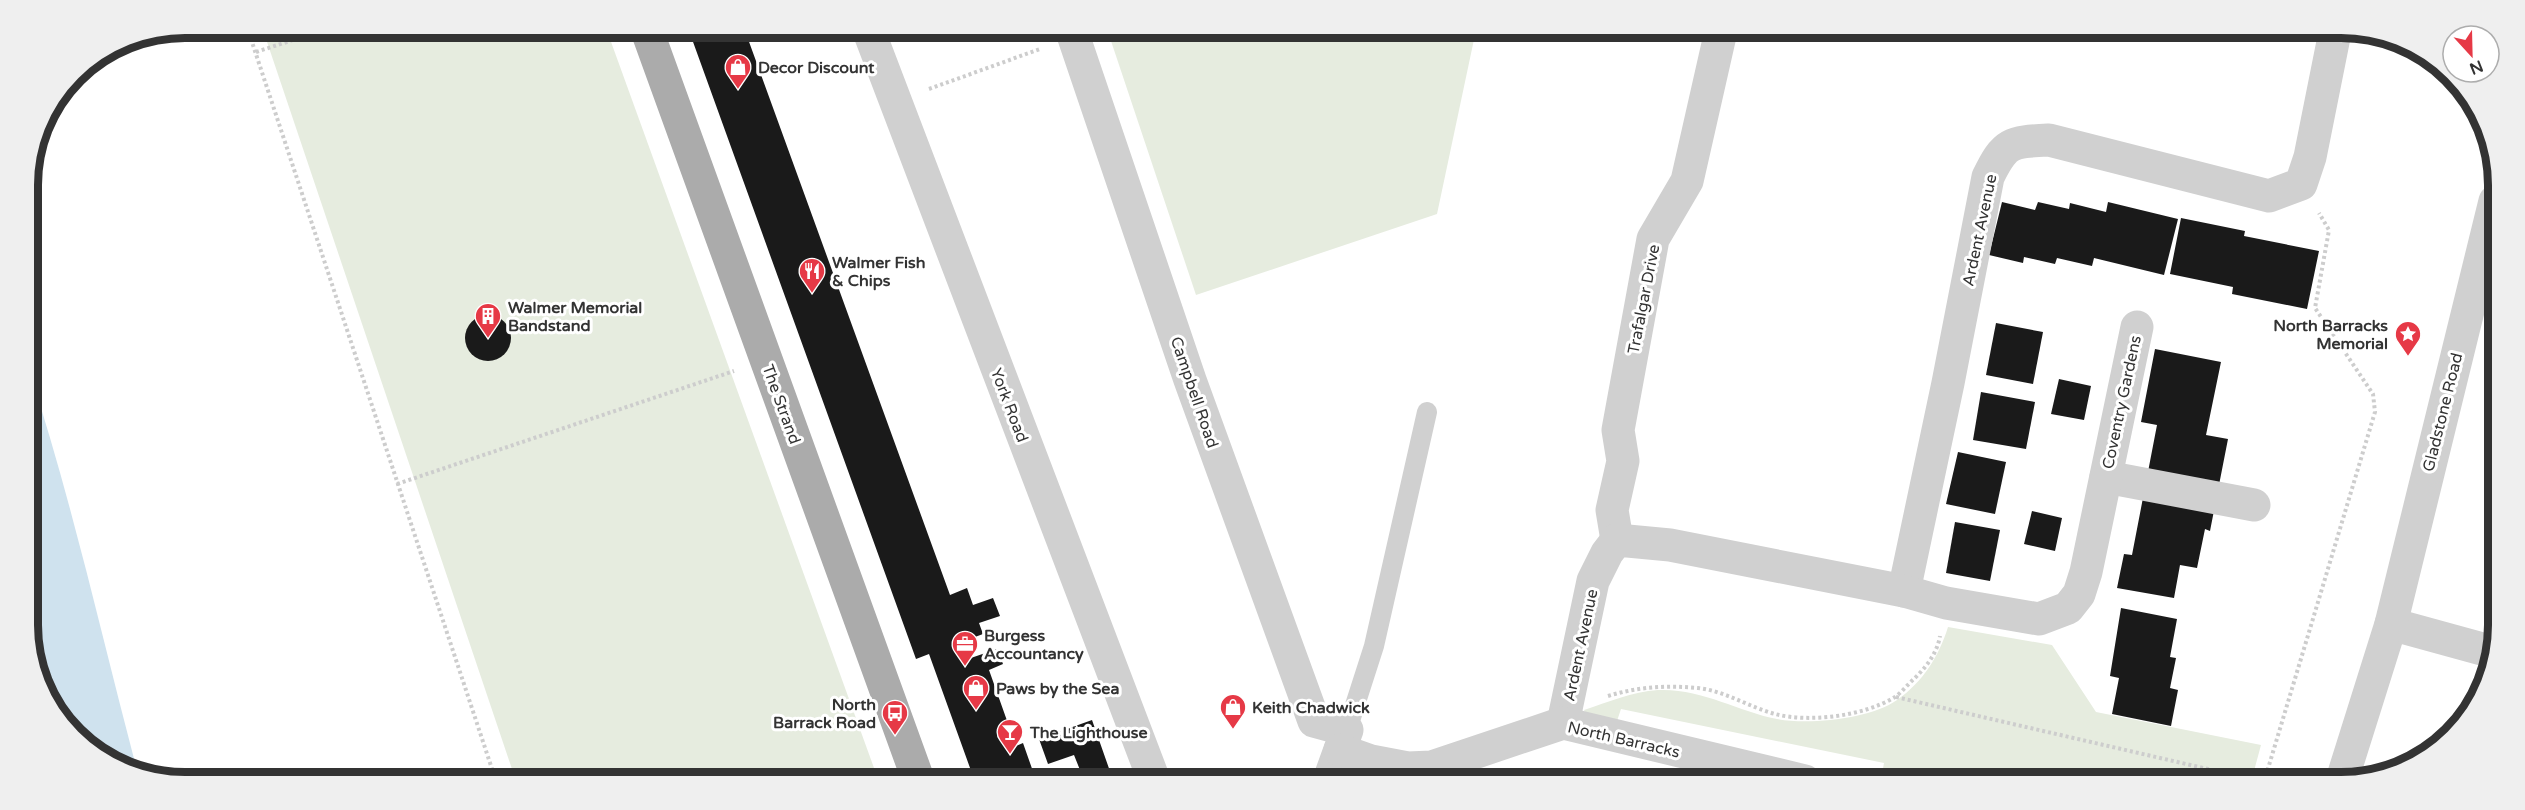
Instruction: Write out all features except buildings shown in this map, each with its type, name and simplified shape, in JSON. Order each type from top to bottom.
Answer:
[{"type":"main road","name":"The Strand","points":[[650,38],[915,772]]},
{"type":"street","name":"York Road","points":[[871,38],[1151,772]]},
{"type":"street","name":"Campbell Road","points":[[1075,38],[1190,380],[1314,721],[1344,740]]},
{"type":"street","name":"Trafalgar Drive","points":[[1617,540],[1612,510],[1623,461],[1618,430],[1653,239],[1687,181],[1719,38]]},
{"type":"street","points":[[2301,184],[2310,157],[2334,38]]},
{"type":"street","name":"Ardent Avenue","points":[[1904,591],[1988,177],[1999,153],[2020,141],[2049,140],[2269,196],[2301,184]]},
{"type":"street","name":"Gladstone Road","points":[[2344,772],[2391,624],[2488,234]]},
{"type":"street","name":"Coventry Gardens","points":[[1946,603],[2039,619],[2068,608],[2079,594],[2086,573],[2136,327]]},
{"type":"street","name":"Coventry Gardens","points":[[2106,477],[2254,505]]},
{"type":"street","points":[[1617,540],[1670,545],[1904,591],[1946,603]]},
{"type":"street","name":"Ardent Avenue","points":[[1563,723],[1593,581],[1607,553],[1617,540]]},
{"type":"street","points":[[2391,624],[2485,650]]},
{"type":"street","name":"North Barracks","points":[[1344,740],[1371,761],[1408,768],[1432,767],[1563,723],[1767,772]]},
{"type":"street","points":[[1332,772],[1344,740]]},
{"type":"lane","points":[[1344,740],[1374,646],[1427,412]]},
{"type":"path","points":[[252,38],[493,772]]},
{"type":"path","points":[[256,52],[299,38]]},
{"type":"path","points":[[894,101],[1060,38]]},
{"type":"path","points":[[2267,772],[2375,412],[2373,394],[2315,308],[2329,230],[2301,184]]},
{"type":"path","points":[[397,484],[766,360]]},
{"type":"path","points":[[1563,723],[1584,704],[1622,692],[1659,686],[1700,688],[1726,695],[1752,707],[1778,715],[1816,717],[1853,714],[1895,696],[1921,671],[1938,649],[1946,603]]},
{"type":"path","points":[[1895,696],[2221,772]]},
{"type":"shaded area","points":[[266,38],[610,38],[875,772],[513,772]]},
{"type":"shaded area","points":[[1110,38],[1474,38],[1437,214],[1196,295]]},
{"type":"shaded area","points":[[1948,627],[2052,645],[2096,712],[2261,745],[2254,772],[1882,772],[1884,763],[1621,709],[1614,730],[1587,718],[1584,710],[1639,693],[1674,690],[1704,696],[1777,719],[1822,721],[1839,719],[1872,712],[1897,700],[1922,677],[1940,648]]},
{"type":"water","points":[[38,398],[73,519],[136,764],[103,748],[74,722],[62,707],[45,673],[38,635]]},
{"type":"place","name":"Decor Discount","points":[[738,90]]},
{"type":"place","name":"Walmer Fish & Chips","points":[[812,294]]},
{"type":"place","name":"Walmer Memorial Bandstand","points":[[488,339]]},
{"type":"place","name":"North Barracks Memorial","points":[[2408,357]]},
{"type":"place","name":"Burgess Accountancy","points":[[965,667]]},
{"type":"place","name":"Paws by the Sea","points":[[976,711]]},
{"type":"place","name":"Keith Chadwick","points":[[1233,730]]},
{"type":"place","name":"North Barrack Road","points":[[895,736]]},
{"type":"place","name":"The Lighthouse","points":[[1010,755]]}]
